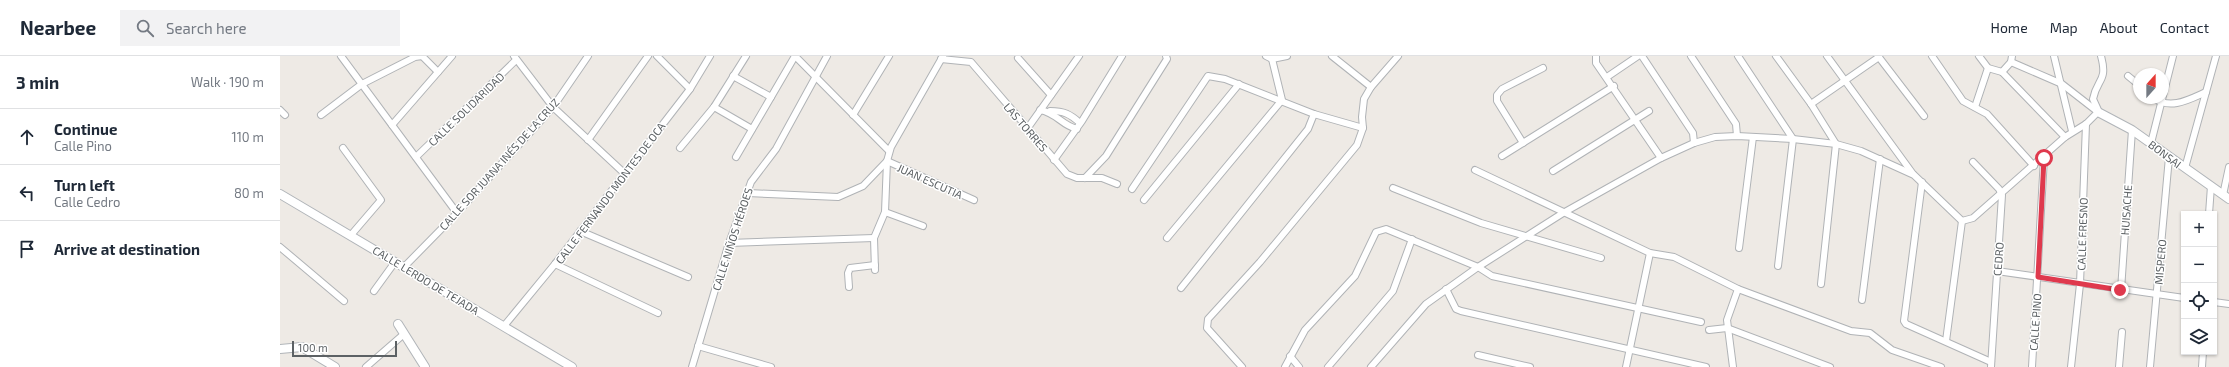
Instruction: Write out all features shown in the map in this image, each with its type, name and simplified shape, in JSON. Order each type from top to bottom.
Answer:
[{"type":"main road","name":"BONSAI","points":[[2098,112],[2132,130],[2226,197]]},
{"type":"main road","name":"CALLE LERDO DE TEJADA","points":[[280,194],[572,367]]},
{"type":"main road","points":[[398,324],[425,367]]},
{"type":"main road","points":[[280,349],[302,347],[335,367]]},
{"type":"street","points":[[341,56],[457,213]]},
{"type":"street","points":[[321,115],[362,84],[415,56],[422,56],[438,72]]},
{"type":"street","points":[[392,125],[452,56]]},
{"type":"street","name":"CALLE SOR JUANA INÉS DE LA CRUZ","points":[[404,267],[457,213],[553,107],[588,56]]},
{"type":"street","points":[[588,140],[648,56]]},
{"type":"street","points":[[657,56],[690,89]]},
{"type":"street","name":"CALLE FERNANDO MONTES DE OCA","points":[[504,326],[555,264],[690,89],[710,56]]},
{"type":"street","points":[[680,148],[714,107],[746,56]]},
{"type":"street","points":[[736,157],[795,56],[814,77],[889,151]]},
{"type":"street","name":"CALLE NIÑOS HÉROES","points":[[692,367],[729,243],[751,182],[776,149],[814,77],[827,56]]},
{"type":"street","points":[[853,115],[889,56]]},
{"type":"street","points":[[1027,129],[1079,56]]},
{"type":"street","points":[[1054,160],[1078,126],[1122,56]]},
{"type":"street","points":[[1266,56],[1272,59],[1288,56]]},
{"type":"street","points":[[1332,56],[1371,87]]},
{"type":"street","points":[[1596,56],[1596,63],[1608,77],[1661,158]]},
{"type":"street","points":[[1608,77],[1638,56]]},
{"type":"street","points":[[1642,56],[1693,133],[1694,143]]},
{"type":"street","points":[[1691,56],[1736,124],[1737,136]]},
{"type":"street","points":[[1738,56],[1793,139],[1778,266]]},
{"type":"street","points":[[1776,56],[1811,104],[1836,144],[1821,284]]},
{"type":"street","points":[[1827,56],[1914,175],[1962,221]]},
{"type":"street","points":[[1811,104],[1879,56],[1924,116]]},
{"type":"street","points":[[1932,56],[1963,101],[1987,114],[2034,166]]},
{"type":"street","points":[[1979,56],[1988,68],[2002,72],[2065,137]]},
{"type":"street","points":[[2054,56],[2062,84],[2072,131]]},
{"type":"street","points":[[2098,112],[2093,99],[2103,76],[2104,67],[2100,56]]},
{"type":"street","points":[[2169,73],[2173,56]]},
{"type":"street","points":[[2185,168],[2216,56]]},
{"type":"street","points":[[849,287],[848,273],[850,268],[875,267],[874,238],[885,212],[887,161],[889,151],[942,57]]},
{"type":"street","name":"LAS TORRES","points":[[942,57],[971,62],[1067,174],[1077,178],[1102,178],[1118,184]]},
{"type":"street","points":[[1085,178],[1106,156],[1166,57]]},
{"type":"street","points":[[1242,367],[1207,328],[1208,319],[1260,262],[1357,145],[1363,128],[1362,117],[1364,99],[1371,87],[1395,57]]},
{"type":"street","points":[[515,58],[553,107],[624,173]]},
{"type":"street","name":"CALLE SOLIDARIDAD","points":[[416,157],[515,58]]},
{"type":"street","points":[[1018,58],[1051,95]]},
{"type":"street","points":[[1272,59],[1282,100]]},
{"type":"street","points":[[2002,72],[2012,59],[2062,84],[2098,112]]},
{"type":"street","points":[[1523,143],[1497,101],[1497,95],[1502,89],[1543,68]]},
{"type":"street","points":[[1975,107],[1988,68]]},
{"type":"street","points":[[733,76],[771,97]]},
{"type":"street","points":[[1132,189],[1208,76],[1216,76],[1282,100],[1314,114],[1363,128]]},
{"type":"street","points":[[2128,76],[2133,80]]},
{"type":"street","points":[[1144,200],[1239,84]]},
{"type":"street","points":[[1502,156],[1614,86]]},
{"type":"street","points":[[2169,104],[2176,103],[2206,92]]},
{"type":"street","points":[[1167,238],[1282,100]]},
{"type":"street","points":[[2151,143],[2162,104]]},
{"type":"street","points":[[714,107],[752,129]]},
{"type":"street","points":[[280,110],[285,115]]},
{"type":"street","points":[[1040,110],[1063,111],[1072,115],[1078,126]]},
{"type":"street","points":[[1048,111],[1054,114],[1065,125],[1078,126]]},
{"type":"street","points":[[1553,171],[1649,112]]},
{"type":"street","points":[[1962,221],[1973,218],[2002,195],[2044,158],[2065,137],[2072,131],[2086,124],[2098,112]]},
{"type":"street","points":[[1181,288],[1308,129],[1314,114]]},
{"type":"street","name":"CALLE FRESNO","points":[[2071,367],[2080,284],[2086,124]]},
{"type":"street","name":"HUISACHE","points":[[2120,290],[2132,130]]},
{"type":"street","points":[[1373,366],[1426,304],[1446,289],[1525,236],[1564,213],[1661,158],[1694,143],[1715,137],[1737,136],[1793,139],[1836,144],[1880,159],[1914,175]]},
{"type":"street","points":[[1739,248],[1753,137]]},
{"type":"street","points":[[343,148],[381,200],[351,235]]},
{"type":"street","name":"MISPERO","points":[[2150,367],[2169,156]]},
{"type":"street","name":"CALLE PINO","points":[[2032,367],[2044,158]]},
{"type":"street","points":[[1862,300],[1880,159]]},
{"type":"street","points":[[748,193],[838,197],[863,186],[887,161]]},
{"type":"street","name":"JUAN ESCUTIA","points":[[887,161],[974,200]]},
{"type":"street","points":[[1973,162],[1999,189],[2002,195]]},
{"type":"street","points":[[2226,197],[2229,167]]},
{"type":"street","points":[[1475,170],[1650,253],[1674,257],[1738,289],[1851,331],[1870,333],[1892,350],[1941,367]]},
{"type":"street","points":[[1922,182],[1904,321],[1906,324],[1946,341],[1991,364]]},
{"type":"street","points":[[2209,211],[2211,186]]},
{"type":"street","points":[[1393,188],[1481,223],[1601,258]]},
{"type":"street","name":"CEDRO","points":[[1991,364],[2002,195]]},
{"type":"street","points":[[885,212],[923,226]]},
{"type":"street","points":[[1946,341],[1962,221]]},
{"type":"street","points":[[1285,367],[1305,330],[1355,276],[1376,232],[1386,229],[1478,267],[1492,276],[1701,322]]},
{"type":"street","points":[[580,231],[688,277]]},
{"type":"street","points":[[729,243],[874,238]]},
{"type":"street","points":[[1328,367],[1393,291],[1412,239]]},
{"type":"street","points":[[280,247],[344,302]]},
{"type":"street","points":[[1626,367],[1650,253]]},
{"type":"street","points":[[374,291],[395,262]]},
{"type":"street","points":[[555,264],[658,313]]},
{"type":"street","points":[[1997,271],[2181,298]]},
{"type":"street","points":[[1446,289],[1456,308],[1461,311],[1706,367]]},
{"type":"street","points":[[1733,367],[1726,328],[1727,320],[1738,289]]},
{"type":"street","points":[[2217,302],[2229,304]]},
{"type":"street","points":[[1709,330],[1726,328],[1830,367]]},
{"type":"street","points":[[2118,367],[2122,332]]},
{"type":"street","points":[[366,367],[404,334]]},
{"type":"street","points":[[698,346],[771,367]]},
{"type":"street","points":[[1478,355],[1530,367]]},
{"type":"street","points":[[2202,367],[2203,355]]},
{"type":"street","points":[[1290,356],[1299,367]]},
{"type":"route","points":[[2044,158],[2038,277],[2120,290]]}]
